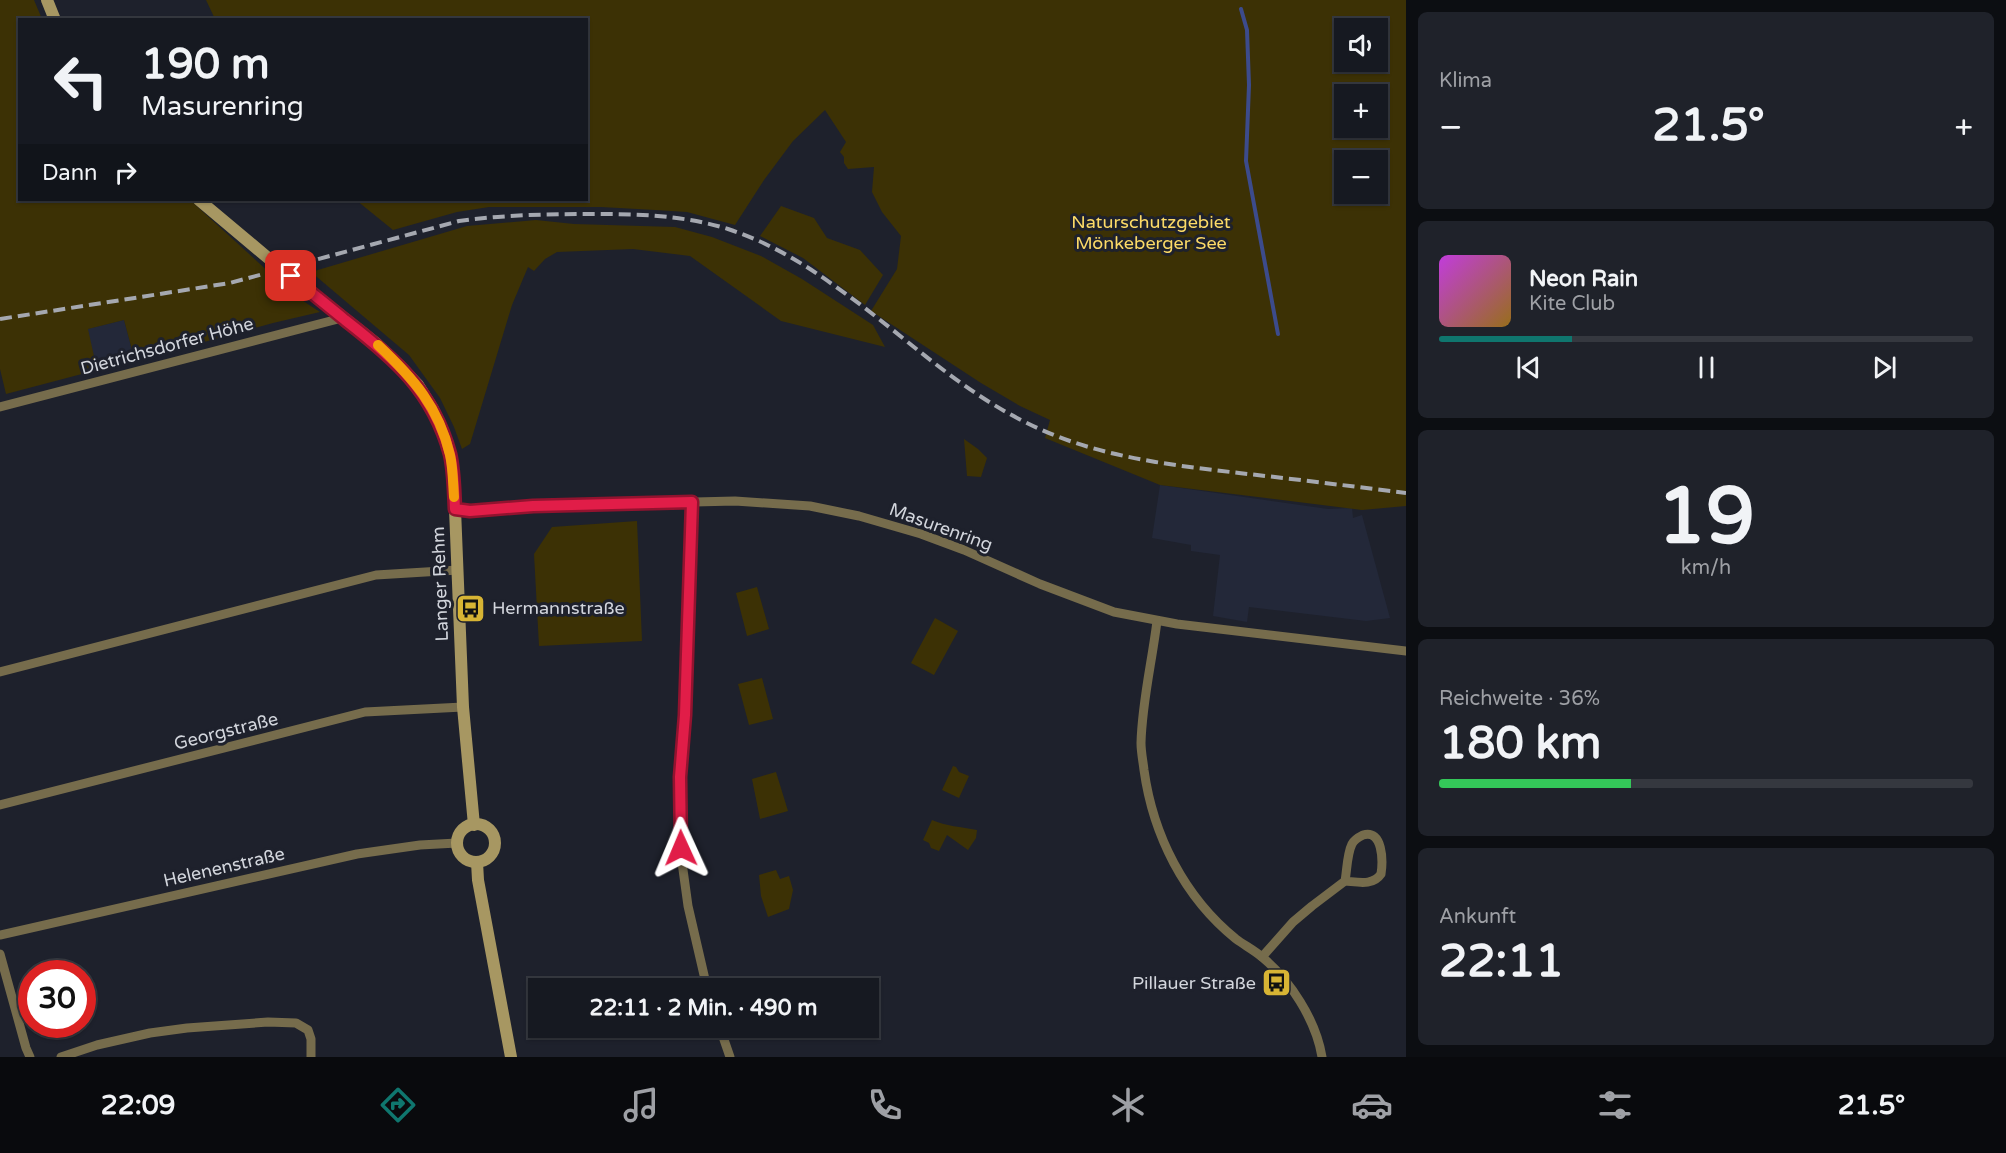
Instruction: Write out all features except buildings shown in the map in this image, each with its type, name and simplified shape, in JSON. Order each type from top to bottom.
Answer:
[{"type":"street","points":[[47,0],[55,18]]},
{"type":"street","name":"Langer Rehm","points":[[200,201],[377,344],[418,385],[442,428],[451,457],[463,707],[474,825]]},
{"type":"street","name":"Dietrichsdorfer Höhe","points":[[0,407],[342,318]]},
{"type":"street","name":"Masurenring","points":[[455,509],[470,511],[533,506],[735,501],[810,506],[859,516],[921,534],[1114,612],[1157,621],[1406,651]]},
{"type":"street","points":[[692,502],[685,715],[680,777],[681,855],[688,906],[705,978]]},
{"type":"street","points":[[0,672],[376,575],[458,570]]},
{"type":"street","points":[[1157,621],[1143,714],[1141,746],[1148,793],[1156,825],[1164,846],[1194,895],[1235,939],[1262,957],[1281,976],[1313,1027],[1322,1057]]},
{"type":"street","name":"Georgstraße","points":[[0,806],[365,712],[463,707]]},
{"type":"street","points":[[474,825],[485,827],[493,836],[494,842],[492,853],[483,861],[477,862],[465,859],[457,843],[460,833],[474,825]]},
{"type":"street","points":[[1262,957],[1293,922],[1345,881],[1352,844],[1359,836],[1368,834],[1375,836],[1380,843],[1381,874],[1373,881],[1365,883],[1345,881]]},
{"type":"street","name":"Helenenstraße","points":[[0,935],[357,854],[420,845],[457,843]]},
{"type":"street","points":[[477,862],[478,880],[511,1057]]},
{"type":"street","points":[[0,954],[30,1057]]},
{"type":"street","points":[[61,1057],[97,1045],[150,1033],[268,1022],[296,1023],[308,1030],[311,1039],[311,1057]]},
{"type":"street","points":[[723,1038],[730,1057]]},
{"type":"shaded area","points":[[124,320],[135,361],[97,370],[87,329]]},
{"type":"shaded area","points":[[1160,485],[1328,509],[1352,508],[1353,518],[1362,515],[1390,618],[1366,621],[1249,607],[1247,622],[1213,616],[1220,555],[1191,551],[1191,545],[1152,538]]},
{"type":"green space","points":[[0,0],[34,0],[42,18],[18,18],[18,201],[191,201],[294,295],[320,312],[135,361],[124,320],[88,329],[97,370],[6,394],[0,369]]},
{"type":"green space","name":"Naturschutzgebiet Mönkeberger See","points":[[206,0],[1406,0],[1406,506],[1362,510],[1160,485],[1045,438],[1050,420],[1020,406],[981,383],[871,311],[897,269],[901,236],[882,212],[872,192],[874,167],[848,169],[840,152],[846,142],[825,110],[793,141],[735,225],[687,212],[601,207],[489,207],[457,212],[393,230],[357,201],[588,201],[588,18],[215,18]]},
{"type":"green space","points":[[781,206],[814,218],[827,238],[860,250],[883,275],[865,305],[803,258],[760,236]]},
{"type":"green space","points":[[536,220],[574,224],[675,227],[712,237],[761,256],[802,279],[873,325],[885,347],[781,321],[690,256],[633,249],[557,252],[545,259],[534,271],[528,267],[512,305],[470,444],[462,449],[440,398],[409,355],[311,272],[467,226]]},
{"type":"green space","points":[[964,439],[987,458],[981,477],[967,476]]},
{"type":"green space","points":[[637,521],[642,641],[539,646],[534,554],[552,527]]},
{"type":"green space","points":[[757,587],[769,629],[747,636],[736,593]]},
{"type":"green space","points":[[935,618],[958,631],[934,675],[911,663]]},
{"type":"green space","points":[[762,678],[773,719],[749,725],[738,684]]},
{"type":"green space","points":[[953,766],[959,772],[969,776],[959,798],[942,790]]},
{"type":"green space","points":[[776,772],[788,811],[760,819],[752,779]]},
{"type":"green space","points":[[932,820],[977,830],[976,838],[968,850],[947,835],[939,851],[931,848],[929,843],[923,840]]},
{"type":"green space","points":[[776,870],[780,879],[789,876],[793,890],[789,909],[768,917],[761,896],[759,875]]},
{"type":"waterway","points":[[1241,9],[1247,30],[1249,85],[1246,161],[1278,334]]},
{"type":"railway","points":[[0,319],[230,283],[459,221],[558,214],[626,214],[677,218],[728,229],[795,260],[860,305],[967,387],[1026,423],[1059,437],[1103,451],[1171,464],[1406,493]]},
{"type":"slow traffic","points":[[378,345],[418,385],[433,409],[451,457],[454,497]]},
{"type":"place","name":"Hermannstraße","points":[[471,608]]},
{"type":"place","name":"Pillauer Straße","points":[[1277,983]]},
{"type":"route","points":[[291,276],[377,344],[418,385],[442,428],[451,457],[455,509],[470,511],[533,506],[692,502],[685,715],[680,777],[681,848]]}]
